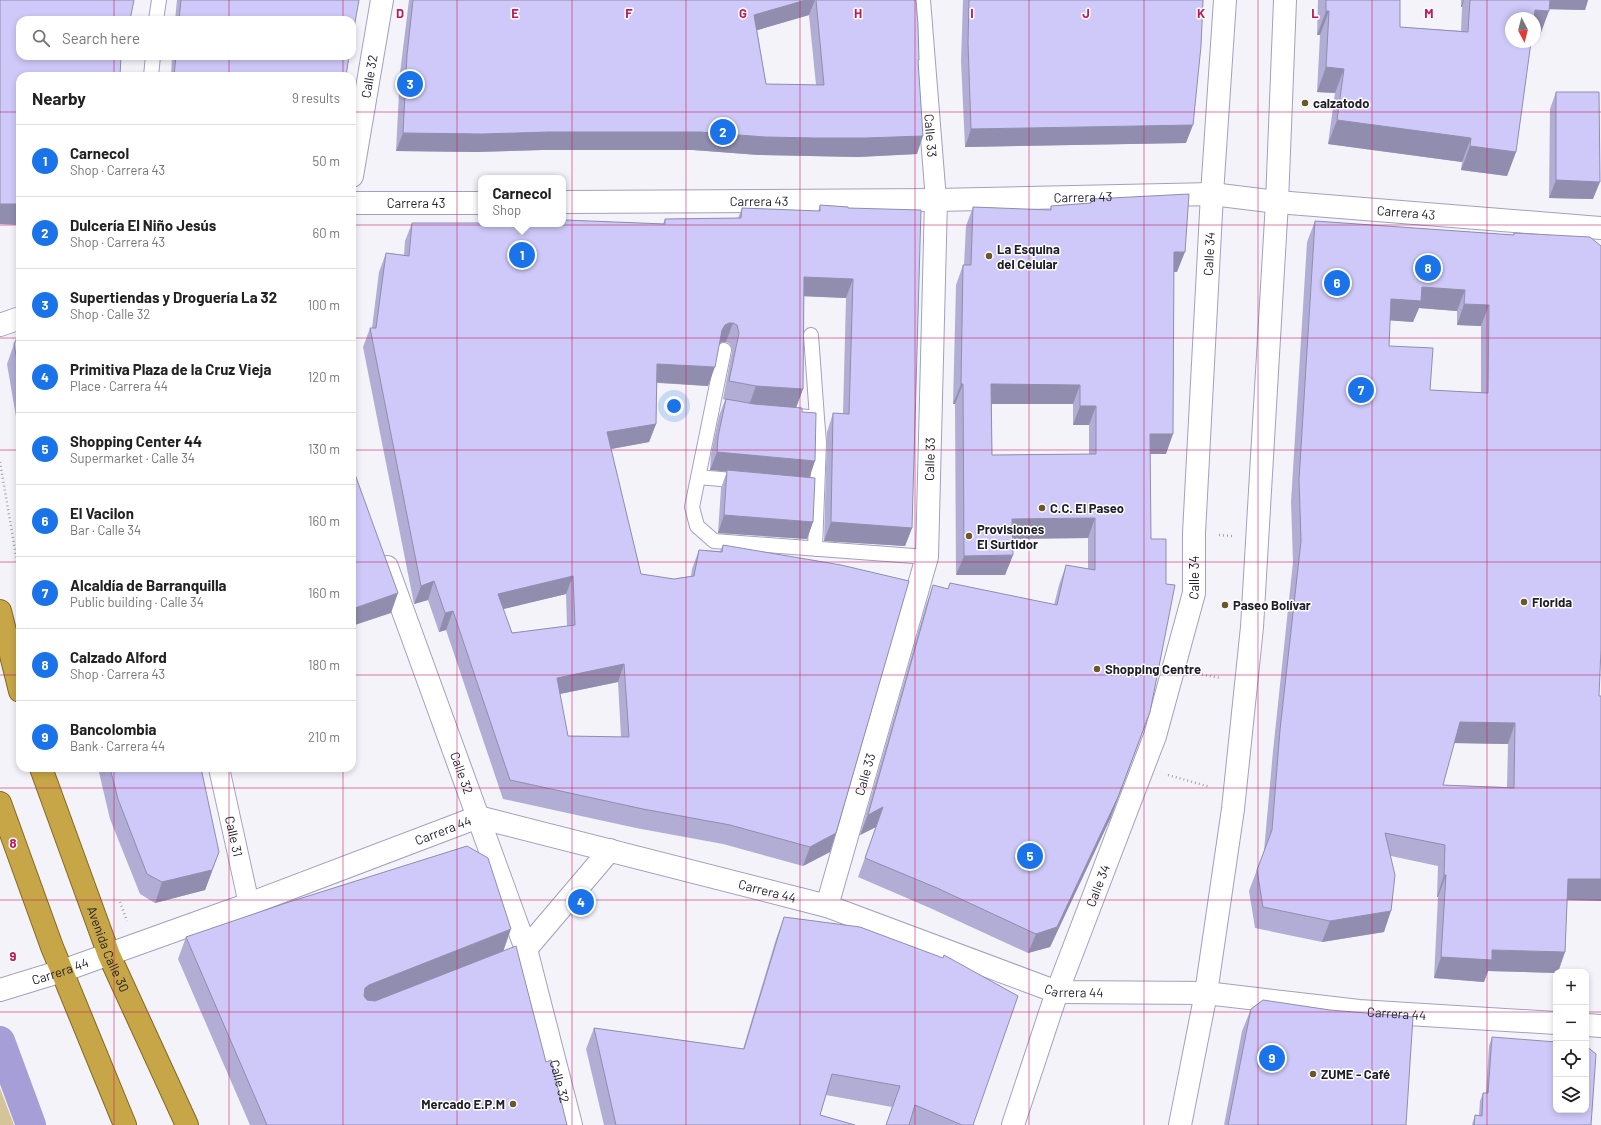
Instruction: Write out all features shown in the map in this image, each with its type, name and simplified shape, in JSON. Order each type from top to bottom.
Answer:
[{"type":"highway","points":[[0,611],[16,675]]},
{"type":"highway","name":"Avenida Calle 30","points":[[43,772],[109,955],[187,1125]]},
{"type":"highway","points":[[0,803],[52,947],[125,1125]]},
{"type":"street","name":"Calle 32","points":[[356,153],[382,0]]},
{"type":"street","name":"Calle 33","points":[[827,906],[927,558],[936,200],[920,0]]},
{"type":"street","name":"Calle 34","points":[[1013,1125],[1057,992],[1155,736],[1194,592],[1194,533],[1212,194],[1225,0]]},
{"type":"street","points":[[1180,1125],[1206,993],[1235,795],[1252,627],[1277,202],[1284,0]]},
{"type":"street","name":"Carrera 43","points":[[566,202],[936,200],[1212,194],[1277,202],[1601,228]]},
{"type":"street","name":"Carrera 43","points":[[356,204],[478,203]]},
{"type":"street","points":[[0,325],[16,319]]},
{"type":"street","name":"Calle 32","points":[[380,547],[478,817],[571,1125]]},
{"type":"street","name":"Calle 31","points":[[220,772],[249,904]]},
{"type":"street","name":"Carrera 44","points":[[0,990],[109,955],[249,904],[478,817],[827,906],[1057,992],[1206,993],[1359,1011],[1553,1023]]},
{"type":"street","points":[[520,952],[610,850]]},
{"type":"street","points":[[1589,1025],[1601,1026]]},
{"type":"lane","points":[[156,16],[158,0]]},
{"type":"lane","points":[[151,72],[153,60]]},
{"type":"lane","points":[[811,335],[819,442],[815,549]]},
{"type":"lane","points":[[724,350],[692,508],[697,526],[714,541],[927,558]]},
{"type":"lane","points":[[712,406],[727,409]]},
{"type":"lane","points":[[784,415],[817,418]]},
{"type":"lane","points":[[698,477],[754,482]]},
{"type":"lane","points":[[801,486],[817,488]]},
{"type":"path","points":[[0,462],[16,556]]},
{"type":"path","points":[[1194,533],[1257,538]]},
{"type":"path","points":[[1173,668],[1246,684]]},
{"type":"path","points":[[1143,767],[1235,795]]},
{"type":"shaded area","points":[[0,1088],[14,1125],[0,1125]]},
{"type":"building","points":[[0,0],[134,0],[131,16],[16,16],[16,60],[121,60],[120,72],[16,72],[16,204],[0,204]]},
{"type":"building","points":[[181,0],[359,0],[356,17],[179,16]]},
{"type":"building","points":[[413,0],[806,0],[754,15],[766,84],[824,85],[816,0],[916,0],[923,136],[816,138],[765,137],[700,132],[549,132],[482,134],[403,133],[407,55]]},
{"type":"building","points":[[969,0],[1203,0],[1201,46],[1193,125],[971,129],[968,43]]},
{"type":"building","points":[[1326,0],[1400,0],[1400,27],[1468,32],[1470,0],[1550,0],[1549,11],[1535,10],[1535,12],[1505,12],[1505,48],[1530,48],[1516,152],[1470,146],[1471,138],[1337,120],[1344,69],[1326,67],[1329,11],[1326,11]]},
{"type":"building","points":[[176,60],[348,60],[347,72],[174,72]]},
{"type":"building","points":[[1556,92],[1599,92],[1600,182],[1556,180]]},
{"type":"building","points":[[1189,194],[1185,252],[1174,252],[1173,434],[1150,434],[1151,539],[1166,539],[1166,584],[1175,585],[1150,712],[1118,797],[1057,927],[1036,934],[937,888],[865,858],[883,807],[868,815],[933,585],[948,589],[950,583],[1057,605],[1066,565],[1095,570],[1095,518],[1012,519],[1013,555],[964,556],[963,384],[961,384],[963,265],[971,265],[973,207],[1051,210],[1051,206],[1091,203],[1092,199]],"holes":[[[991,384],[1080,385],[1080,406],[1096,406],[1096,454],[992,455]]]},
{"type":"building","points":[[820,205],[848,208],[921,210],[912,528],[831,522],[833,413],[849,414],[853,279],[804,277],[803,389],[756,386],[729,381],[739,333],[737,325],[729,323],[725,325],[722,330],[715,367],[657,364],[656,424],[607,432],[641,574],[674,579],[694,576],[699,550],[722,552],[723,545],[841,565],[909,581],[836,833],[810,847],[730,825],[643,809],[510,780],[453,611],[445,613],[434,581],[421,586],[370,328],[376,328],[386,253],[409,256],[412,223],[478,223],[478,227],[566,227],[566,220],[665,224],[665,219],[741,218],[742,208],[820,211]],"holes":[[[573,576],[575,625],[512,633],[498,594]],[[624,664],[629,737],[568,736],[557,678]]]},
{"type":"building","points":[[1315,221],[1514,235],[1514,233],[1590,237],[1601,246],[1601,649],[1599,696],[1601,696],[1601,879],[1568,879],[1565,952],[1492,950],[1492,960],[1441,957],[1446,875],[1444,875],[1445,845],[1385,833],[1395,875],[1391,911],[1330,921],[1263,907],[1257,870],[1272,830],[1280,730],[1301,541],[1299,480]],"holes":[[[1422,287],[1465,290],[1464,304],[1489,305],[1488,393],[1430,390],[1433,348],[1389,346],[1391,299],[1421,301]],[[1460,722],[1515,723],[1514,788],[1443,785]]]},
{"type":"building","points":[[16,340],[16,355],[14,344]]},
{"type":"building","points":[[726,399],[754,404],[802,408],[802,412],[816,413],[815,461],[717,452],[718,437]]},
{"type":"building","points":[[727,470],[815,478],[813,522],[724,515]]},
{"type":"building","points":[[356,477],[398,593],[356,608]]},
{"type":"building","points":[[111,772],[202,772],[219,852],[212,870],[162,882],[147,874],[118,799]]},
{"type":"building","points":[[467,846],[488,858],[511,929],[369,985],[365,988],[364,996],[367,1000],[375,1001],[516,946],[546,1062],[551,1060],[567,1125],[267,1125],[186,937],[286,903]]},
{"type":"building","points":[[784,917],[860,927],[943,958],[944,955],[1018,996],[973,1125],[962,1125],[915,1105],[909,1125],[886,1125],[900,1086],[832,1074],[820,1115],[855,1125],[616,1125],[594,1028],[744,1049]]},
{"type":"building","points":[[1263,1000],[1330,1010],[1413,1017],[1406,1125],[1228,1125],[1251,1009]]},
{"type":"building","points":[[1492,1037],[1553,1042],[1553,1113],[1589,1113],[1589,1048],[1596,1054],[1591,1125],[1474,1125],[1475,1115],[1482,1116],[1483,1093],[1488,1093]]},
{"type":"waterway","points":[[0,1041],[31,1125]]},
{"type":"place","name":"Supertiendas y Droguería La 32","points":[[410,84]]},
{"type":"place","name":"calzatodo","points":[[1305,103]]},
{"type":"place","name":"Dulcería El Niño Jesús","points":[[723,132]]},
{"type":"place","name":"Carnecol","points":[[522,255]]},
{"type":"place","name":"La Esquina del Celular","points":[[989,256]]},
{"type":"place","name":"Calzado Alford","points":[[1428,268]]},
{"type":"place","name":"El Vacilon","points":[[1337,283]]},
{"type":"place","name":"Alcaldía de Barranquilla","points":[[1361,390]]},
{"type":"place","name":"C.C. El Paseo","points":[[1042,508]]},
{"type":"place","name":"Provisiones El Surtidor","points":[[969,536]]},
{"type":"place","name":"Florida","points":[[1524,602]]},
{"type":"place","name":"Paseo Bolívar","points":[[1225,605]]},
{"type":"place","name":"Shopping Centre","points":[[1097,669]]},
{"type":"place","name":"Shopping Center 44","points":[[1030,856]]},
{"type":"place","name":"Primitiva Plaza de la Cruz Vieja","points":[[581,902]]},
{"type":"place","name":"Bancolombia","points":[[1272,1058]]},
{"type":"place","name":"ZUME - Café","points":[[1313,1074]]},
{"type":"place","name":"Mercado E.P.M","points":[[513,1104]]}]
